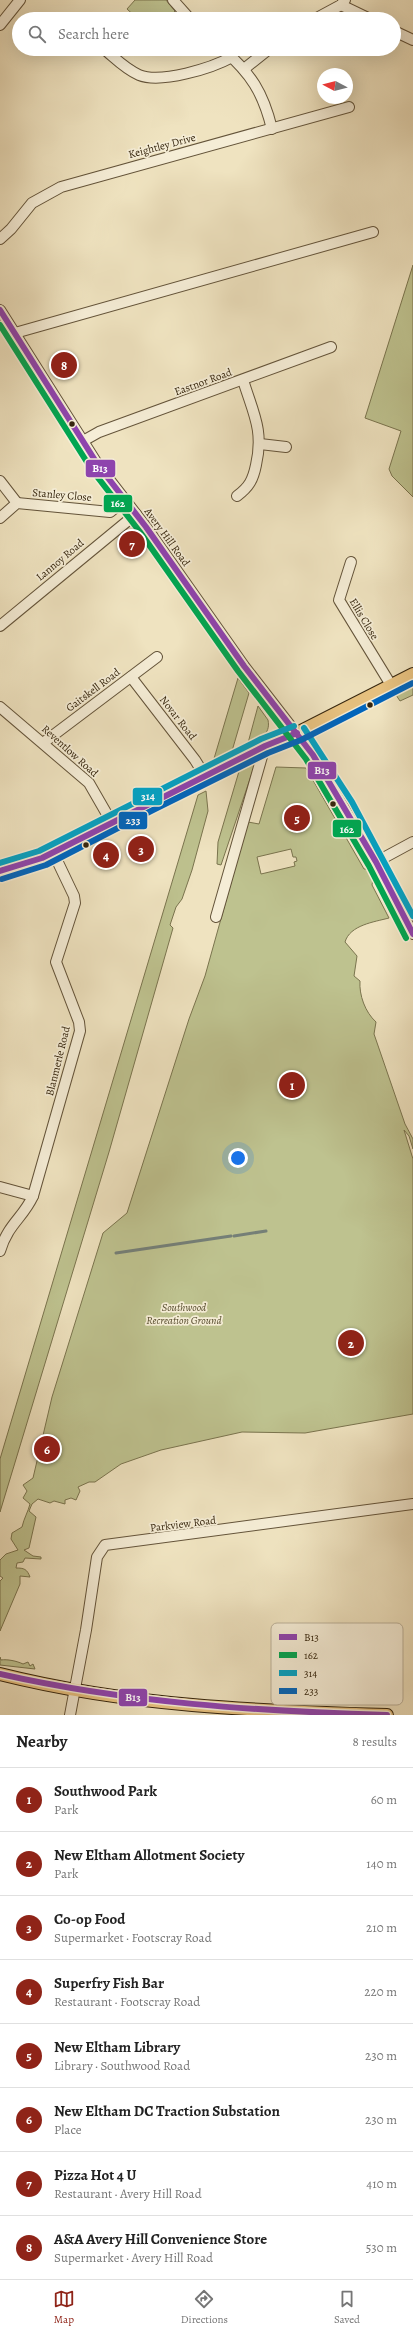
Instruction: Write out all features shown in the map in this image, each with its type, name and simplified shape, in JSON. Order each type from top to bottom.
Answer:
[{"type":"main road","points":[[0,871],[33,861],[53,852],[266,746],[297,733],[413,674]]},
{"type":"main road","points":[[0,1674],[74,1691],[158,1703],[387,1715]]},
{"type":"street","points":[[0,25],[20,0]]},
{"type":"street","points":[[173,0],[184,12]]},
{"type":"street","points":[[327,12],[343,2],[359,12]]},
{"type":"street","points":[[401,34],[413,40]]},
{"type":"street","points":[[113,56],[133,72],[153,78],[208,68],[232,57],[244,69],[260,93],[272,129]]},
{"type":"street","points":[[244,69],[260,56]]},
{"type":"street","name":"Keightley Drive","points":[[0,239],[11,229],[32,203],[61,187],[348,107]]},
{"type":"street","points":[[15,333],[373,232]]},
{"type":"street","name":"Avery Hill Road","points":[[0,310],[83,441],[252,677],[313,755],[376,862],[413,934]]},
{"type":"street","name":"Eastnor Road","points":[[83,441],[95,434],[331,347]]},
{"type":"street","points":[[237,496],[252,482],[260,444],[258,429],[242,380]]},
{"type":"street","points":[[260,444],[286,447]]},
{"type":"street","name":"Stanley Close","points":[[0,481],[17,503],[110,512],[125,500]]},
{"type":"street","name":"Stanley Close","points":[[0,518],[17,503]]},
{"type":"street","name":"Lannoy Road","points":[[0,626],[136,514]]},
{"type":"street","name":"Ellis Close","points":[[351,562],[339,600],[391,685]]},
{"type":"street","name":"Gaitskell Road","points":[[43,742],[157,657]]},
{"type":"street","name":"Novar Road","points":[[131,677],[207,775]]},
{"type":"street","name":"Reventlow Road","points":[[0,707],[43,742],[89,783],[112,823]]},
{"type":"street","points":[[216,917],[266,746]]},
{"type":"street","points":[[376,862],[413,842]]},
{"type":"street","name":"Blanmerle Road","points":[[0,1251],[7,1232],[27,1207],[33,1196],[80,1031],[79,1022],[56,962],[75,903],[74,896],[53,852]]},
{"type":"street","points":[[0,1187],[33,1196]]},
{"type":"street","name":"Parkview Road","points":[[70,1715],[97,1557],[105,1545],[413,1504]]},
{"type":"green space","points":[[135,0],[166,0],[175,11],[130,12],[127,9]]},
{"type":"green space","points":[[413,265],[413,497],[392,476],[389,469],[401,431],[365,418]]},
{"type":"green space","points":[[238,678],[249,693],[232,751],[213,762]]},
{"type":"green space","points":[[413,686],[413,695],[400,701],[396,695]]},
{"type":"green space","points":[[258,706],[268,720],[268,729],[263,736],[248,743]]},
{"type":"green space","points":[[256,761],[221,865],[217,864],[218,842],[240,768]]},
{"type":"green space","name":"Southwood Recreation Ground","points":[[276,767],[306,768],[364,869],[367,869],[373,879],[372,885],[389,918],[357,928],[348,936],[345,942],[357,956],[354,976],[360,981],[362,997],[366,1008],[376,1022],[374,1034],[405,1124],[413,1139],[413,1149],[409,1136],[404,1130],[413,1159],[413,1414],[305,1433],[242,1432],[161,1450],[121,1464],[95,1482],[89,1482],[78,1487],[80,1491],[76,1500],[71,1498],[65,1500],[65,1504],[54,1501],[50,1503],[38,1499],[32,1504],[29,1511],[36,1517],[29,1548],[24,1550],[33,1556],[41,1557],[41,1559],[25,1558],[23,1562],[17,1563],[16,1568],[25,1570],[28,1572],[30,1577],[20,1576],[20,1584],[0,1631],[0,1581],[3,1578],[0,1576],[0,1560],[6,1554],[18,1550],[11,1539],[12,1533],[22,1527],[30,1504],[23,1498],[27,1491],[23,1485],[33,1478],[52,1397],[103,1233],[127,1213],[189,1019],[205,976],[248,822],[259,824]],"holes":[[[291,849],[293,857],[296,857],[297,861],[294,862],[295,866],[261,874],[257,857]]]},
{"type":"green space","points":[[206,791],[208,811],[192,870],[182,899],[176,907],[170,925],[173,928],[109,1152],[0,1512],[0,1459],[198,795]]},
{"type":"green space","points":[[0,1657],[1,1660],[12,1660],[23,1664],[28,1662],[30,1666],[33,1664],[35,1669],[0,1665]]},
{"type":"waterway","points":[[234,1236],[266,1231]]},
{"type":"waterway","points":[[116,1253],[231,1236]]},
{"type":"transit line","name":"B13","points":[[0,310],[98,465],[146,527],[244,666],[313,755],[376,862],[413,934]]},
{"type":"transit line","name":"162","points":[[0,325],[92,470],[140,532],[238,671],[306,759],[369,866],[406,938]]},
{"type":"transit line","name":"233","points":[[2,879],[46,865],[153,810],[268,753],[301,740],[413,683]]},
{"type":"transit line","name":"314","points":[[0,863],[39,851],[261,739],[294,726]]},
{"type":"transit line","name":"314","points":[[304,728],[352,802],[413,916]]},
{"type":"transit line","name":"B13","points":[[0,871],[42,858],[265,746],[297,733]]},
{"type":"transit line","name":"B13","points":[[0,1674],[48,1684],[144,1699],[241,1708],[387,1715]]},
{"type":"place","name":"A&A Avery Hill Convenience Store","points":[[64,365]]},
{"type":"place","name":"Pizza Hot 4 U","points":[[132,544]]},
{"type":"place","name":"New Eltham Library","points":[[297,818]]},
{"type":"place","name":"Co-op Food","points":[[141,849]]},
{"type":"place","name":"Superfry Fish Bar","points":[[106,855]]},
{"type":"place","name":"Southwood Park","points":[[292,1085]]},
{"type":"place","name":"New Eltham Allotment Society","points":[[351,1343]]},
{"type":"place","name":"New Eltham DC Traction Substation","points":[[47,1449]]}]
